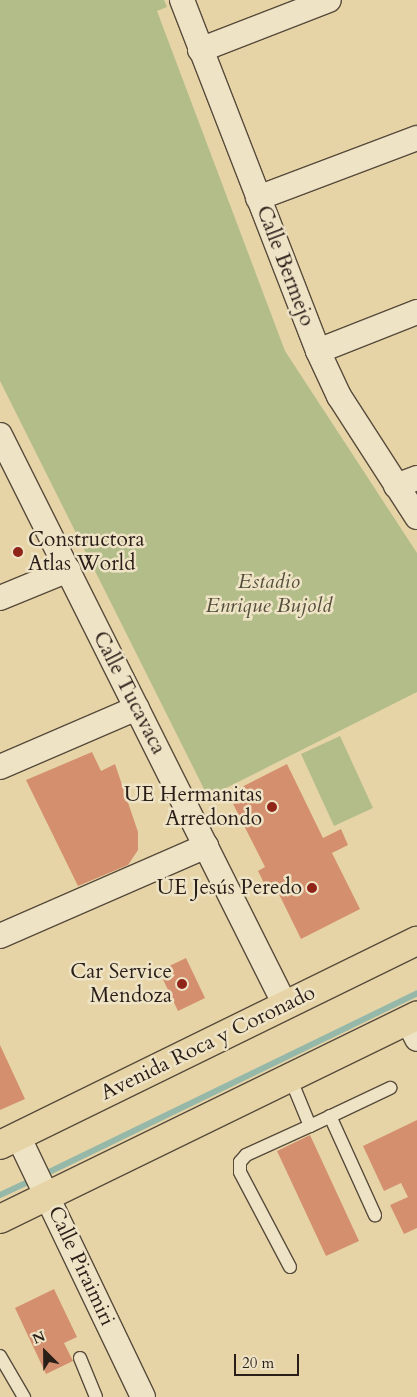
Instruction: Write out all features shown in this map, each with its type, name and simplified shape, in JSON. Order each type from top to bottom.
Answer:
[{"type":"main road","name":"Avenida Roca y Coronado","points":[[15,1146],[285,1005],[417,940]]},
{"type":"main road","points":[[0,1218],[45,1190],[414,1025]]},
{"type":"street","name":"Calle Bermejo","points":[[182,0],[318,351],[339,396],[407,482],[417,517]]},
{"type":"street","points":[[200,50],[328,0]]},
{"type":"street","points":[[258,198],[417,138]]},
{"type":"street","points":[[318,351],[417,312]]},
{"type":"street","name":"Calle Tucavaca","points":[[0,435],[285,1005]]},
{"type":"street","points":[[0,598],[68,570]]},
{"type":"street","points":[[0,766],[137,708]]},
{"type":"street","points":[[0,936],[206,846]]},
{"type":"street","name":"Calle Piraimiri","points":[[15,1146],[45,1190],[143,1397]]},
{"type":"lane","points":[[290,1080],[310,1126]]},
{"type":"lane","points":[[290,1267],[240,1172],[240,1162],[246,1155],[390,1088]]},
{"type":"lane","points":[[330,1116],[375,1216]]},
{"type":"lane","points":[[0,1356],[24,1397]]},
{"type":"lane","points":[[80,1358],[96,1397]]},
{"type":"green space","name":"Estadio Enrique Bujold","points":[[0,0],[164,0],[167,7],[157,11],[285,351],[417,553],[417,692],[208,797],[0,381]]},
{"type":"green space","points":[[340,736],[373,808],[334,826],[301,754]]},
{"type":"building","points":[[92,752],[101,771],[115,764],[138,832],[138,850],[128,865],[78,886],[26,780]]},
{"type":"building","points":[[287,764],[323,838],[341,829],[348,845],[332,853],[360,909],[301,939],[274,884],[266,887],[258,871],[265,867],[228,794]]},
{"type":"building","name":"Car Service Mendoza","points":[[186,958],[205,998],[178,1011],[159,971]]},
{"type":"building","points":[[0,1045],[25,1099],[0,1110]]},
{"type":"building","points":[[417,1120],[417,1228],[404,1234],[390,1205],[408,1197],[401,1183],[384,1191],[363,1146]]},
{"type":"building","points":[[310,1135],[359,1241],[326,1256],[277,1151]]},
{"type":"building","points":[[54,1289],[77,1337],[64,1343],[73,1361],[46,1374],[15,1308]]},
{"type":"waterway","points":[[43,1175],[417,993]]},
{"type":"waterway","points":[[0,1195],[34,1179]]},
{"type":"place","name":"Constructora Atlas World","points":[[18,552]]},
{"type":"place","name":"UE Hermanitas Arredondo","points":[[272,807]]},
{"type":"place","name":"UE Jesús Peredo","points":[[312,888]]},
{"type":"place","name":"Car Service Mendoza","points":[[182,984]]}]
